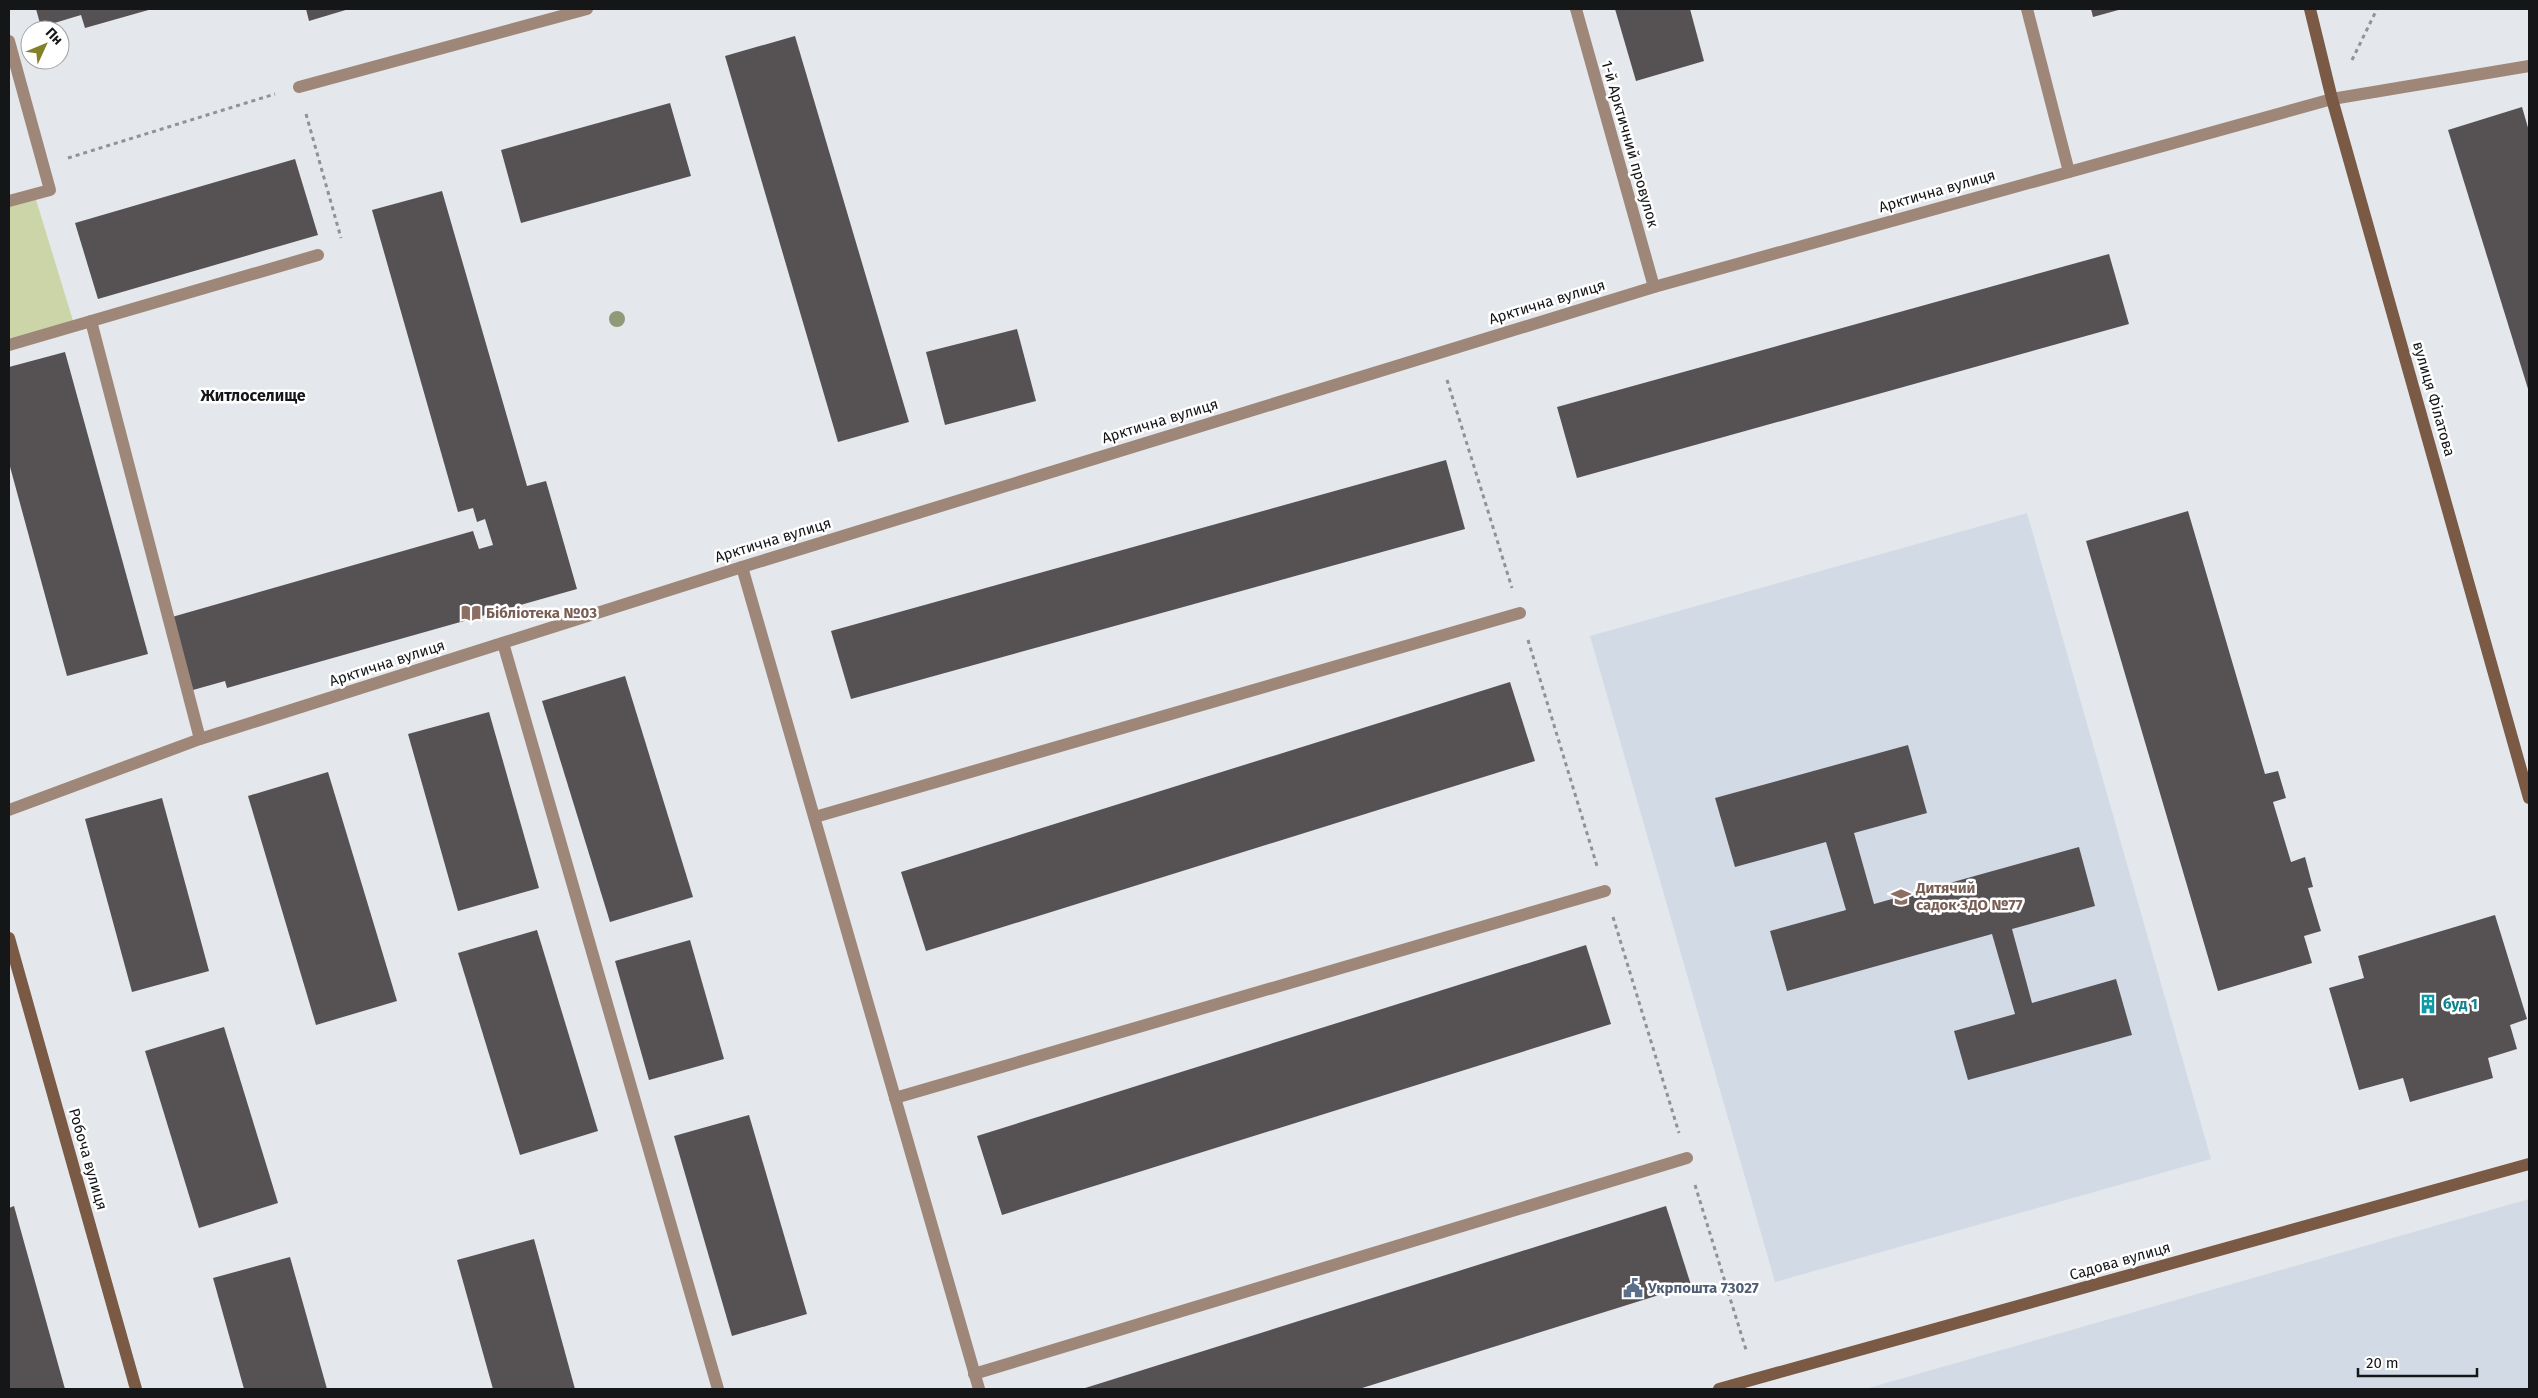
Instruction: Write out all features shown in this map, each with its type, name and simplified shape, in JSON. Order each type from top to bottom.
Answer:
[{"type":"street","points":[[299,87],[587,9]]},
{"type":"street","name":"1-й Арктичний провулок","points":[[1576,9],[1654,287]]},
{"type":"street","points":[[2027,9],[2069,172]]},
{"type":"street","name":"вулиця Філатова","points":[[2310,9],[2332,99],[2529,798]]},
{"type":"street","points":[[9,42],[50,190],[9,201]]},
{"type":"street","name":"Арктична вулиця","points":[[9,810],[200,739],[742,567],[1654,287],[2332,99],[2529,66]]},
{"type":"street","points":[[9,345],[318,255]]},
{"type":"street","points":[[91,321],[200,739]]},
{"type":"street","points":[[742,567],[979,1389]]},
{"type":"street","points":[[814,818],[1520,613]]},
{"type":"street","points":[[502,643],[718,1389]]},
{"type":"street","points":[[895,1098],[1605,891]]},
{"type":"street","name":"Робоча вулиця","points":[[9,938],[136,1389]]},
{"type":"street","points":[[974,1374],[1687,1158]]},
{"type":"street","name":"Садова вулиця","points":[[1719,1389],[2529,1164]]},
{"type":"path","points":[[2332,99],[2377,9]]},
{"type":"path","points":[[43,166],[299,87],[343,247],[318,255]]},
{"type":"shaded area","name":"Дитячий садок ЗДО №77","points":[[2027,513],[2211,1159],[1775,1282],[1590,636]]},
{"type":"shaded area","points":[[2529,1199],[2529,1389],[1865,1389]]},
{"type":"green space","points":[[33,190],[74,324],[9,344],[9,197]]},
{"type":"building","points":[[36,9],[152,9],[85,28],[81,15],[64,20],[39,20]]},
{"type":"building","points":[[306,9],[349,9],[309,21]]},
{"type":"building","points":[[1615,9],[1690,9],[1704,61],[1636,81]]},
{"type":"building","points":[[2091,9],[2122,9],[2093,17]]},
{"type":"building","points":[[795,36],[909,422],[838,442],[725,56]]},
{"type":"building","points":[[670,103],[691,176],[521,223],[501,150]]},
{"type":"building","points":[[2522,107],[2529,131],[2529,392],[2448,130]]},
{"type":"building","points":[[295,159],[318,235],[98,299],[75,223]]},
{"type":"building","points":[[442,191],[527,486],[546,481],[577,589],[227,688],[225,681],[193,690],[172,617],[473,531],[479,549],[493,545],[485,519],[477,522],[473,508],[458,512],[372,210]]},
{"type":"building","points":[[2109,254],[2129,324],[1577,478],[1557,407]]},
{"type":"building","points":[[1017,329],[1036,401],[945,425],[926,352]]},
{"type":"building","points":[[65,352],[148,654],[67,676],[9,463],[9,367]]},
{"type":"building","points":[[1446,460],[1465,529],[851,699],[831,631]]},
{"type":"building","points":[[2188,511],[2265,774],[2278,771],[2286,798],[2273,802],[2291,862],[2305,857],[2313,887],[2308,888],[2321,931],[2304,936],[2312,963],[2218,991],[2086,541]]},
{"type":"building","points":[[625,676],[693,897],[610,922],[542,701]]},
{"type":"building","points":[[1510,682],[1535,761],[926,951],[901,872]]},
{"type":"building","points":[[489,712],[539,888],[458,911],[408,734]]},
{"type":"building","points":[[1908,745],[1927,813],[1854,833],[1874,904],[2079,847],[2095,906],[2012,929],[2032,1003],[2116,979],[2132,1035],[1968,1080],[1954,1031],[2015,1014],[1992,934],[1787,991],[1770,931],[1846,910],[1826,842],[1735,867],[1715,798]]},
{"type":"building","points":[[328,772],[397,1001],[316,1025],[248,796]]},
{"type":"building","points":[[162,798],[209,971],[132,992],[85,819]]},
{"type":"building","name":"буд 1","points":[[2495,915],[2527,1019],[2510,1025],[2517,1049],[2488,1058],[2493,1078],[2410,1102],[2403,1078],[2359,1090],[2329,988],[2364,978],[2358,956]]},
{"type":"building","points":[[537,930],[598,1131],[520,1155],[458,953]]},
{"type":"building","points":[[690,940],[724,1059],[649,1080],[615,961]]},
{"type":"building","points":[[1586,945],[1611,1024],[1002,1215],[977,1136]]},
{"type":"building","points":[[224,1027],[278,1203],[199,1228],[145,1051]]},
{"type":"building","points":[[749,1115],[807,1314],[732,1336],[674,1136]]},
{"type":"building","points":[[14,1206],[65,1389],[9,1389],[9,1208]]},
{"type":"building","points":[[1666,1206],[1691,1285],[1359,1389],[1082,1389]]},
{"type":"building","points":[[534,1239],[575,1389],[493,1389],[457,1260]]},
{"type":"building","points":[[290,1257],[327,1389],[244,1389],[213,1278]]},
{"type":"place","name":"Бібліотека №03","points":[[471,613]]},
{"type":"place","name":"Дитячий садок ЗДО №77","points":[[1901,897]]},
{"type":"place","name":"буд 1","points":[[2428,1004]]},
{"type":"place","name":"Укрпошта 73027","points":[[1633,1288]]},
{"type":"district","name":"Житлоселище","points":[[253,395]]}]
